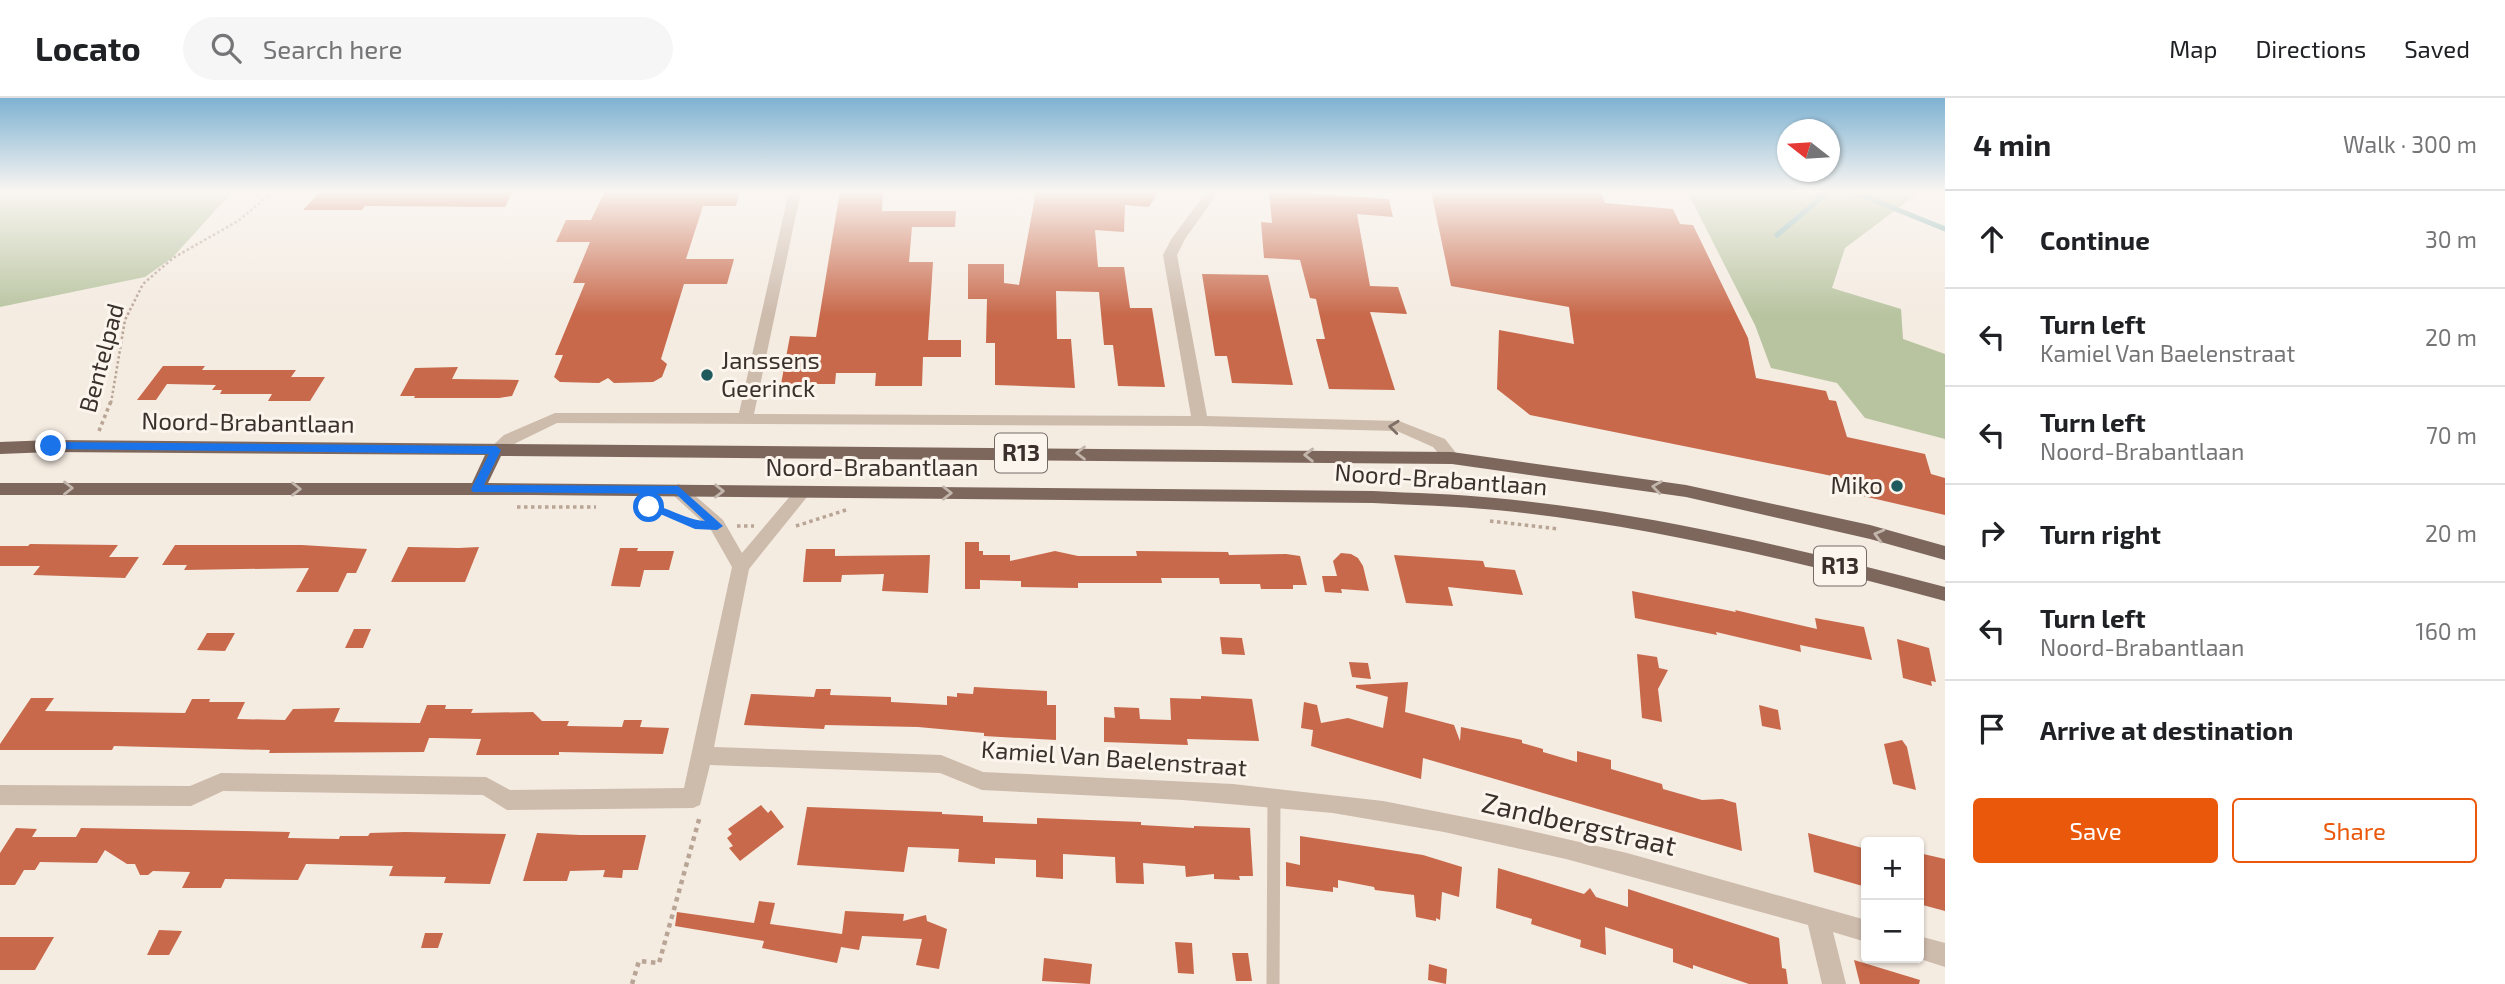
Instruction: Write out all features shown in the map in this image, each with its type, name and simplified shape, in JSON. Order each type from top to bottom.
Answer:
[{"type":"main road","name":"Noord-Brabantlaan","points":[[0,449],[51,446],[1452,458],[1686,491],[1870,532],[1945,553]]},
{"type":"main road","points":[[477,489],[496,450]]},
{"type":"main road","name":"Noord-Brabantlaan","points":[[0,489],[477,489],[1290,495],[1496,504],[1750,545],[1945,594]]},
{"type":"street","points":[[745,420],[786,232]]},
{"type":"street","points":[[1182,232],[1174,241],[1170,255],[1200,421]]},
{"type":"street","name":"Noord-Brabantlaan","points":[[496,450],[510,439],[555,418],[1200,421],[1399,426],[1439,443],[1452,458]]},
{"type":"street","points":[[678,490],[717,526],[741,567]]},
{"type":"street","points":[[0,795],[191,796],[221,782],[486,786],[507,800],[693,798],[741,567],[803,492]]},
{"type":"street","name":"Kamiel Van Baelenstraat","points":[[701,756],[941,764],[982,780],[1274,797]]},
{"type":"street","name":"Zandbergstraat","points":[[1274,797],[1382,811],[1619,862],[1861,930]]},
{"type":"street","points":[[1817,916],[1834,984]]},
{"type":"street","points":[[1924,949],[1945,955]]},
{"type":"lane","points":[[1273,984],[1274,797]]},
{"type":"path","name":"Bentelpad","points":[[97,434],[108,414],[118,374],[121,333],[144,284],[169,263],[220,232]]},
{"type":"path","points":[[513,507],[598,507]]},
{"type":"path","points":[[639,507],[666,511],[695,525],[774,527],[794,527],[852,509]]},
{"type":"path","points":[[1483,521],[1559,529]]},
{"type":"path","points":[[632,984],[639,961],[659,963],[700,820],[702,804],[693,798]]},
{"type":"green space","points":[[0,232],[195,232],[172,258],[145,277],[0,307]]},
{"type":"green space","points":[[1708,232],[1866,232],[1845,248],[1832,288],[1901,309],[1903,339],[1945,354],[1945,439],[1865,418],[1837,383],[1771,368],[1755,325]]},
{"type":"building","points":[[560,232],[695,232],[686,259],[734,259],[727,284],[684,284],[661,359],[667,364],[662,377],[653,382],[614,383],[608,378],[599,383],[560,382],[554,377],[563,355],[555,355],[585,283],[573,283],[590,242],[556,242]]},
{"type":"building","points":[[833,232],[912,232],[909,262],[933,262],[928,340],[961,340],[961,357],[923,357],[922,386],[875,386],[876,373],[836,373],[835,384],[781,384],[790,336],[816,337]]},
{"type":"building","points":[[1029,232],[1095,232],[1098,267],[1124,267],[1130,308],[1152,308],[1165,387],[1118,386],[1113,345],[1104,345],[1099,292],[1056,291],[1057,339],[1071,339],[1075,388],[995,385],[995,343],[986,343],[987,299],[968,299],[968,264],[1004,264],[1004,283],[1019,285]]},
{"type":"building","points":[[1262,232],[1360,232],[1370,286],[1398,287],[1407,314],[1370,312],[1395,390],[1329,389],[1316,339],[1325,339],[1316,299],[1310,298],[1300,260],[1264,258]]},
{"type":"building","points":[[1440,232],[1697,232],[1748,338],[1756,378],[1826,391],[1829,400],[1836,401],[1847,437],[1925,454],[1931,474],[1945,478],[1945,515],[1850,493],[1847,479],[1530,415],[1497,389],[1499,330],[1574,344],[1569,307],[1451,286]]},
{"type":"building","points":[[1202,274],[1268,275],[1293,385],[1232,383],[1227,356],[1215,356]]},
{"type":"building","points":[[163,366],[205,366],[202,370],[296,370],[291,377],[325,377],[310,401],[268,401],[272,394],[220,394],[222,390],[212,390],[216,385],[167,384],[156,400],[137,400]]},
{"type":"building","points":[[458,367],[452,379],[519,380],[512,396],[499,398],[400,396],[415,368]]},
{"type":"building","points":[[965,542],[979,542],[979,551],[983,551],[983,555],[1010,555],[1010,561],[1055,551],[1078,556],[1137,556],[1136,551],[1228,552],[1229,555],[1286,554],[1300,556],[1307,585],[1293,585],[1293,589],[1261,589],[1260,584],[1220,584],[1219,578],[1161,578],[1162,583],[1078,583],[1078,588],[1021,587],[1021,581],[980,580],[980,589],[965,589]]},
{"type":"building","points":[[118,545],[109,557],[139,557],[125,578],[33,575],[40,566],[0,566],[0,546]]},
{"type":"building","points":[[175,545],[302,545],[367,549],[356,573],[347,573],[338,592],[296,592],[309,568],[184,570],[187,565],[162,565]]},
{"type":"building","points":[[408,547],[479,547],[465,582],[391,582]]},
{"type":"building","points":[[620,548],[674,551],[669,570],[644,570],[640,587],[611,586]]},
{"type":"building","points":[[806,549],[835,549],[835,556],[930,555],[928,593],[882,591],[884,574],[842,575],[841,582],[803,582]]},
{"type":"building","points":[[1341,553],[1358,558],[1363,566],[1369,591],[1341,589],[1342,593],[1325,592],[1322,576],[1337,576],[1333,561]]},
{"type":"building","points":[[1394,555],[1483,561],[1485,567],[1515,570],[1523,595],[1448,587],[1453,606],[1406,603]]},
{"type":"building","points":[[1632,591],[1736,612],[1735,610],[1817,629],[1815,618],[1864,627],[1872,660],[1800,645],[1801,652],[1716,632],[1717,635],[1635,618]]},
{"type":"building","points":[[354,629],[371,629],[363,648],[345,648]]},
{"type":"building","points":[[207,633],[235,633],[225,651],[197,650]]},
{"type":"building","points":[[1220,637],[1242,638],[1245,655],[1222,654]]},
{"type":"building","points":[[1897,639],[1929,648],[1936,682],[1931,681],[1932,686],[1903,678]]},
{"type":"building","points":[[1637,654],[1657,657],[1659,668],[1668,670],[1658,689],[1662,722],[1642,718]]},
{"type":"building","points":[[1349,662],[1368,663],[1371,679],[1352,677]]},
{"type":"building","points":[[1408,682],[1405,712],[1454,725],[1460,741],[1461,727],[1522,740],[1522,743],[1543,749],[1543,752],[1577,762],[1577,751],[1611,760],[1611,769],[1662,784],[1663,789],[1702,800],[1722,799],[1736,803],[1742,851],[1423,758],[1421,779],[1311,746],[1313,730],[1301,728],[1304,702],[1317,705],[1321,723],[1348,718],[1383,728],[1388,697],[1356,688],[1356,685]]},
{"type":"building","points":[[974,687],[1047,691],[1047,705],[1056,705],[1056,740],[984,736],[984,733],[918,727],[825,725],[824,729],[744,725],[751,694],[814,697],[816,689],[831,689],[830,695],[891,697],[891,702],[947,705],[947,696],[957,697],[957,693],[973,694]]},
{"type":"building","points":[[1201,696],[1252,699],[1259,741],[1187,739],[1188,745],[1104,742],[1104,717],[1115,718],[1114,707],[1139,708],[1140,719],[1171,720],[1170,698],[1201,699]]},
{"type":"building","points":[[31,698],[54,698],[45,711],[185,713],[192,699],[245,702],[237,719],[285,720],[293,709],[340,708],[334,722],[420,723],[427,705],[446,705],[445,709],[473,709],[471,713],[533,712],[542,721],[569,721],[567,726],[622,727],[624,720],[642,720],[640,727],[669,728],[663,754],[559,752],[559,755],[476,755],[481,739],[433,738],[429,738],[424,752],[269,753],[270,750],[114,746],[112,750],[0,750],[0,744]]},
{"type":"building","points":[[1759,705],[1778,710],[1781,730],[1762,726]]},
{"type":"building","points":[[1902,740],[1907,747],[1916,790],[1893,784],[1884,744]]},
{"type":"building","points":[[761,805],[768,813],[771,810],[784,827],[740,861],[729,848],[733,846],[727,838],[732,834],[728,829]]},
{"type":"building","points":[[807,807],[942,812],[983,816],[983,822],[1037,824],[1037,818],[1141,822],[1141,825],[1194,828],[1250,828],[1253,876],[1239,876],[1240,880],[1214,879],[1214,874],[1186,877],[1185,866],[1143,863],[1144,884],[1116,883],[1115,857],[1063,854],[1063,879],[1036,877],[1036,860],[995,858],[995,864],[958,862],[959,849],[908,847],[904,872],[797,865]]},
{"type":"building","points":[[16,828],[37,829],[32,837],[76,837],[81,828],[290,832],[288,838],[339,839],[340,836],[368,836],[370,833],[506,834],[490,884],[444,883],[446,877],[389,876],[393,866],[306,864],[298,880],[225,879],[221,888],[182,888],[190,872],[153,871],[148,875],[140,875],[135,864],[127,864],[105,850],[97,863],[40,862],[35,870],[24,870],[15,885],[0,885],[0,853]]},
{"type":"building","points":[[537,833],[646,835],[638,870],[623,870],[622,878],[603,877],[605,870],[570,871],[567,881],[523,881]]},
{"type":"building","points":[[1808,833],[1861,848],[1861,886],[1814,872]]},
{"type":"building","points":[[1300,836],[1423,855],[1462,867],[1459,897],[1442,892],[1440,920],[1436,918],[1436,921],[1416,917],[1414,895],[1375,890],[1374,887],[1338,880],[1338,888],[1333,887],[1333,892],[1286,886],[1286,862],[1300,865]]},
{"type":"building","points":[[1924,854],[1945,859],[1945,911],[1924,905]]},
{"type":"building","points":[[1498,868],[1584,894],[1590,888],[1596,897],[1628,907],[1628,889],[1779,938],[1782,968],[1786,969],[1788,984],[1749,984],[1693,965],[1693,969],[1673,962],[1673,949],[1605,927],[1606,955],[1580,947],[1581,940],[1531,924],[1532,919],[1496,908]]},
{"type":"building","points":[[759,901],[775,903],[770,924],[842,934],[845,911],[904,914],[903,921],[926,915],[927,921],[947,929],[939,969],[916,965],[922,939],[862,936],[859,950],[841,947],[837,963],[762,948],[764,941],[675,926],[677,912],[754,923]]},
{"type":"building","points":[[159,930],[182,931],[169,955],[147,955]]},
{"type":"building","points":[[425,933],[443,933],[438,948],[421,948]]},
{"type":"building","points":[[0,937],[54,937],[35,970],[0,970]]},
{"type":"building","points":[[1175,942],[1192,943],[1194,974],[1178,973]]},
{"type":"building","points":[[1232,953],[1248,953],[1252,981],[1236,981]]},
{"type":"building","points":[[1044,958],[1092,964],[1090,984],[1042,981]]},
{"type":"building","points":[[1854,960],[1920,980],[1919,984],[1860,984]]},
{"type":"building","points":[[1429,964],[1447,969],[1446,984],[1428,980]]},
{"type":"waterway","points":[[1777,235],[1780,232]]},
{"type":"place","name":"Janssens Geerinck","points":[[707,375]]},
{"type":"place","name":"Miko","points":[[1897,486]]},
{"type":"route","points":[[51,446],[496,450],[477,489],[678,490],[717,526],[695,525],[666,511],[649,507]]}]
